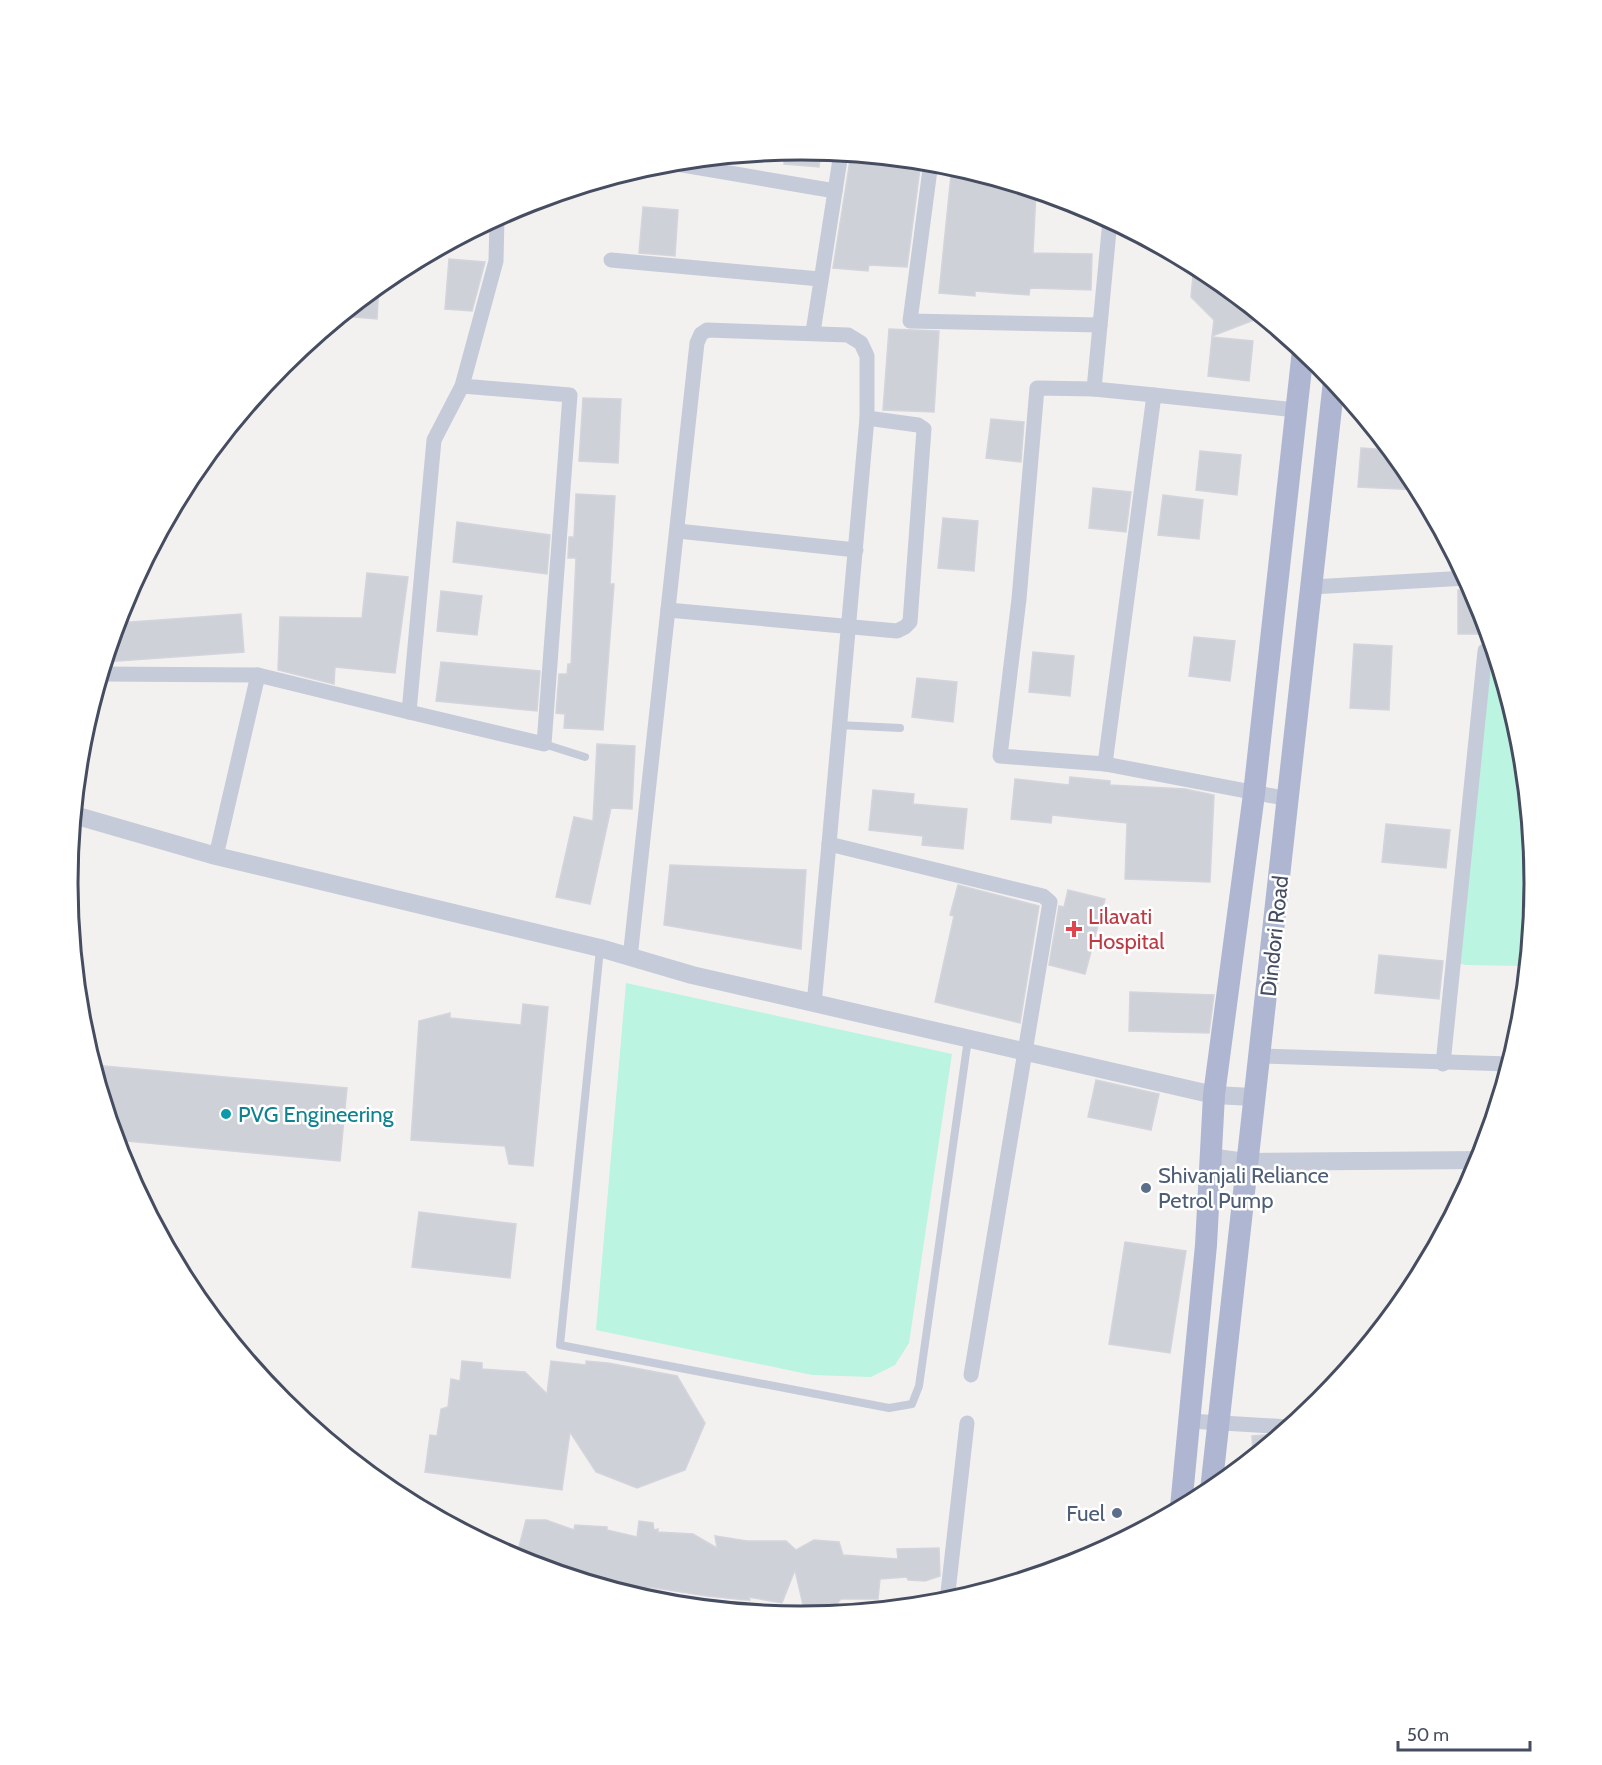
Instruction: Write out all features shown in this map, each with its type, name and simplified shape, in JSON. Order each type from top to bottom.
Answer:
[{"type":"main road","points":[[1182,1497],[1206,1245],[1214,1095],[1254,794],[1302,361]]},
{"type":"main road","name":"Dindori Road","points":[[1212,1477],[1253,1097],[1261,1056],[1333,393]]},
{"type":"street","points":[[813,332],[840,161]]},
{"type":"street","points":[[697,167],[835,191]]},
{"type":"street","points":[[930,171],[910,321],[1100,325]]},
{"type":"street","points":[[409,712],[434,440],[462,386],[496,261],[497,227]]},
{"type":"street","points":[[1094,389],[1109,229]]},
{"type":"street","points":[[611,260],[820,279]]},
{"type":"street","points":[[630,958],[697,343],[701,334],[707,330],[848,335],[861,343],[867,356],[867,418],[850,627],[814,1004]]},
{"type":"street","points":[[109,674],[258,675],[544,744],[570,395],[462,386]]},
{"type":"street","points":[[1289,799],[1105,764],[1000,756],[1019,599],[1036,388],[1094,389],[1154,394],[1296,410]]},
{"type":"street","points":[[1105,764],[1154,394]]},
{"type":"street","points":[[668,610],[897,631],[905,627],[910,622],[924,429],[918,425],[867,418]]},
{"type":"street","points":[[678,531],[856,550]]},
{"type":"street","points":[[1312,586],[1456,579]]},
{"type":"street","points":[[1443,1064],[1486,651]]},
{"type":"street","points":[[216,856],[258,675]]},
{"type":"street","points":[[82,817],[216,856],[600,948],[630,958],[814,1004],[1214,1095],[1253,1097]]},
{"type":"street","points":[[829,844],[1043,896],[1050,902],[1051,911],[1024,1052],[971,1375]]},
{"type":"street","points":[[1261,1056],[1443,1064],[1500,1064]]},
{"type":"street","points":[[1209,1157],[1246,1162],[1468,1160]]},
{"type":"street","points":[[1189,1421],[1217,1425],[1278,1426]]},
{"type":"street","points":[[948,1591],[967,1423]]},
{"type":"lane","points":[[839,725],[900,728]]},
{"type":"lane","points":[[544,744],[585,757]]},
{"type":"lane","points":[[600,948],[560,1345],[889,1408],[912,1404],[919,1386],[968,1039]]},
{"type":"green space","points":[[1490,663],[1510,741],[1518,788],[1524,883],[1519,966],[1466,965],[1461,964],[1459,958]]},
{"type":"green space","points":[[626,983],[952,1054],[909,1343],[895,1365],[871,1377],[812,1375],[596,1330]]},
{"type":"building","points":[[784,160],[820,160],[819,167],[784,164]]},
{"type":"building","points":[[850,161],[920,170],[907,267],[869,265],[868,271],[833,268]]},
{"type":"building","points":[[951,175],[1036,199],[1033,253],[1092,254],[1091,290],[1030,288],[1029,295],[975,291],[975,296],[939,293]]},
{"type":"building","points":[[643,207],[678,210],[675,256],[639,253]]},
{"type":"building","points":[[449,259],[485,262],[472,311],[445,309]]},
{"type":"building","points":[[1193,275],[1254,320],[1212,336],[1214,320],[1191,297]]},
{"type":"building","points":[[378,296],[377,319],[351,317]]},
{"type":"building","points":[[889,329],[939,331],[934,412],[883,410]]},
{"type":"building","points":[[1212,337],[1253,341],[1249,381],[1208,376]]},
{"type":"building","points":[[583,398],[621,399],[618,463],[579,461]]},
{"type":"building","points":[[991,419],[1024,422],[1021,462],[986,458]]},
{"type":"building","points":[[1361,448],[1380,449],[1407,489],[1358,487]]},
{"type":"building","points":[[1200,451],[1241,455],[1237,495],[1196,490]]},
{"type":"building","points":[[1093,488],[1131,492],[1126,532],[1089,528]]},
{"type":"building","points":[[576,494],[615,496],[610,584],[614,584],[603,730],[564,728],[565,714],[556,713],[559,674],[567,674],[568,664],[571,664],[576,558],[568,558],[569,537],[574,537]]},
{"type":"building","points":[[1163,495],[1203,500],[1199,539],[1158,535]]},
{"type":"building","points":[[943,518],[978,521],[974,571],[938,568]]},
{"type":"building","points":[[457,522],[550,535],[547,574],[453,562]]},
{"type":"building","points":[[367,573],[408,577],[395,673],[335,667],[334,684],[278,670],[280,617],[362,618]]},
{"type":"building","points":[[1458,590],[1462,590],[1480,634],[1458,634]]},
{"type":"building","points":[[441,591],[482,596],[477,635],[437,631]]},
{"type":"building","points":[[241,614],[244,652],[113,661],[127,622]]},
{"type":"building","points":[[1194,637],[1235,641],[1230,681],[1189,676]]},
{"type":"building","points":[[1354,644],[1392,646],[1389,710],[1350,708]]},
{"type":"building","points":[[1033,652],[1074,656],[1070,696],[1029,692]]},
{"type":"building","points":[[441,662],[540,671],[537,711],[436,701]]},
{"type":"building","points":[[917,678],[957,682],[953,722],[912,717]]},
{"type":"building","points":[[597,744],[635,746],[632,809],[611,808],[590,904],[556,897],[574,817],[593,821]]},
{"type":"building","points":[[1070,777],[1110,781],[1110,785],[1185,789],[1214,795],[1210,882],[1125,879],[1127,823],[1052,815],[1051,823],[1011,819],[1015,779],[1069,785]]},
{"type":"building","points":[[873,790],[914,794],[913,804],[967,809],[963,849],[922,845],[923,836],[869,830]]},
{"type":"building","points":[[1386,824],[1450,830],[1446,868],[1382,862]]},
{"type":"building","points":[[670,865],[806,870],[801,949],[664,925]]},
{"type":"building","points":[[958,885],[1039,906],[1020,1023],[935,1002],[954,916],[950,915]]},
{"type":"building","points":[[1068,890],[1105,899],[1085,974],[1049,965],[1059,906],[1064,907]]},
{"type":"building","points":[[1379,955],[1443,961],[1439,999],[1375,993]]},
{"type":"building","points":[[1130,992],[1214,995],[1209,1033],[1129,1031]]},
{"type":"building","points":[[523,1004],[548,1007],[533,1166],[509,1164],[505,1146],[411,1140],[419,1021],[450,1013],[450,1018],[521,1025]]},
{"type":"building","name":"PVG Engineering","points":[[102,1066],[347,1088],[340,1161],[126,1141]]},
{"type":"building","points":[[1096,1080],[1159,1094],[1151,1130],[1088,1117]]},
{"type":"building","points":[[419,1212],[516,1224],[510,1278],[412,1267]]},
{"type":"building","points":[[1125,1242],[1186,1251],[1170,1353],[1109,1344]]},
{"type":"building","points":[[462,1361],[482,1363],[482,1369],[525,1372],[547,1394],[551,1361],[586,1365],[586,1361],[608,1363],[677,1376],[705,1423],[685,1470],[637,1488],[596,1472],[570,1432],[562,1490],[425,1472],[430,1435],[437,1436],[441,1409],[448,1407],[451,1379],[460,1381]]},
{"type":"building","points":[[1265,1435],[1267,1435],[1253,1447],[1252,1436]]},
{"type":"building","points":[[526,1520],[546,1520],[574,1530],[575,1525],[607,1527],[607,1530],[637,1537],[639,1521],[653,1523],[654,1530],[658,1529],[658,1532],[693,1534],[717,1548],[715,1536],[747,1541],[786,1541],[796,1550],[814,1540],[839,1542],[843,1555],[898,1559],[897,1549],[939,1548],[940,1576],[925,1581],[908,1580],[907,1577],[880,1579],[878,1599],[841,1599],[836,1605],[803,1605],[795,1570],[782,1603],[749,1597],[750,1600],[746,1600],[649,1587],[649,1589],[569,1567],[519,1548]]},
{"type":"place","name":"Lilavati Hospital","points":[[1074,929]]},
{"type":"place","name":"PVG Engineering","points":[[226,1114]]},
{"type":"place","name":"Shivanjali Reliance Petrol Pump","points":[[1146,1188]]},
{"type":"place","name":"Fuel","points":[[1117,1513]]}]
